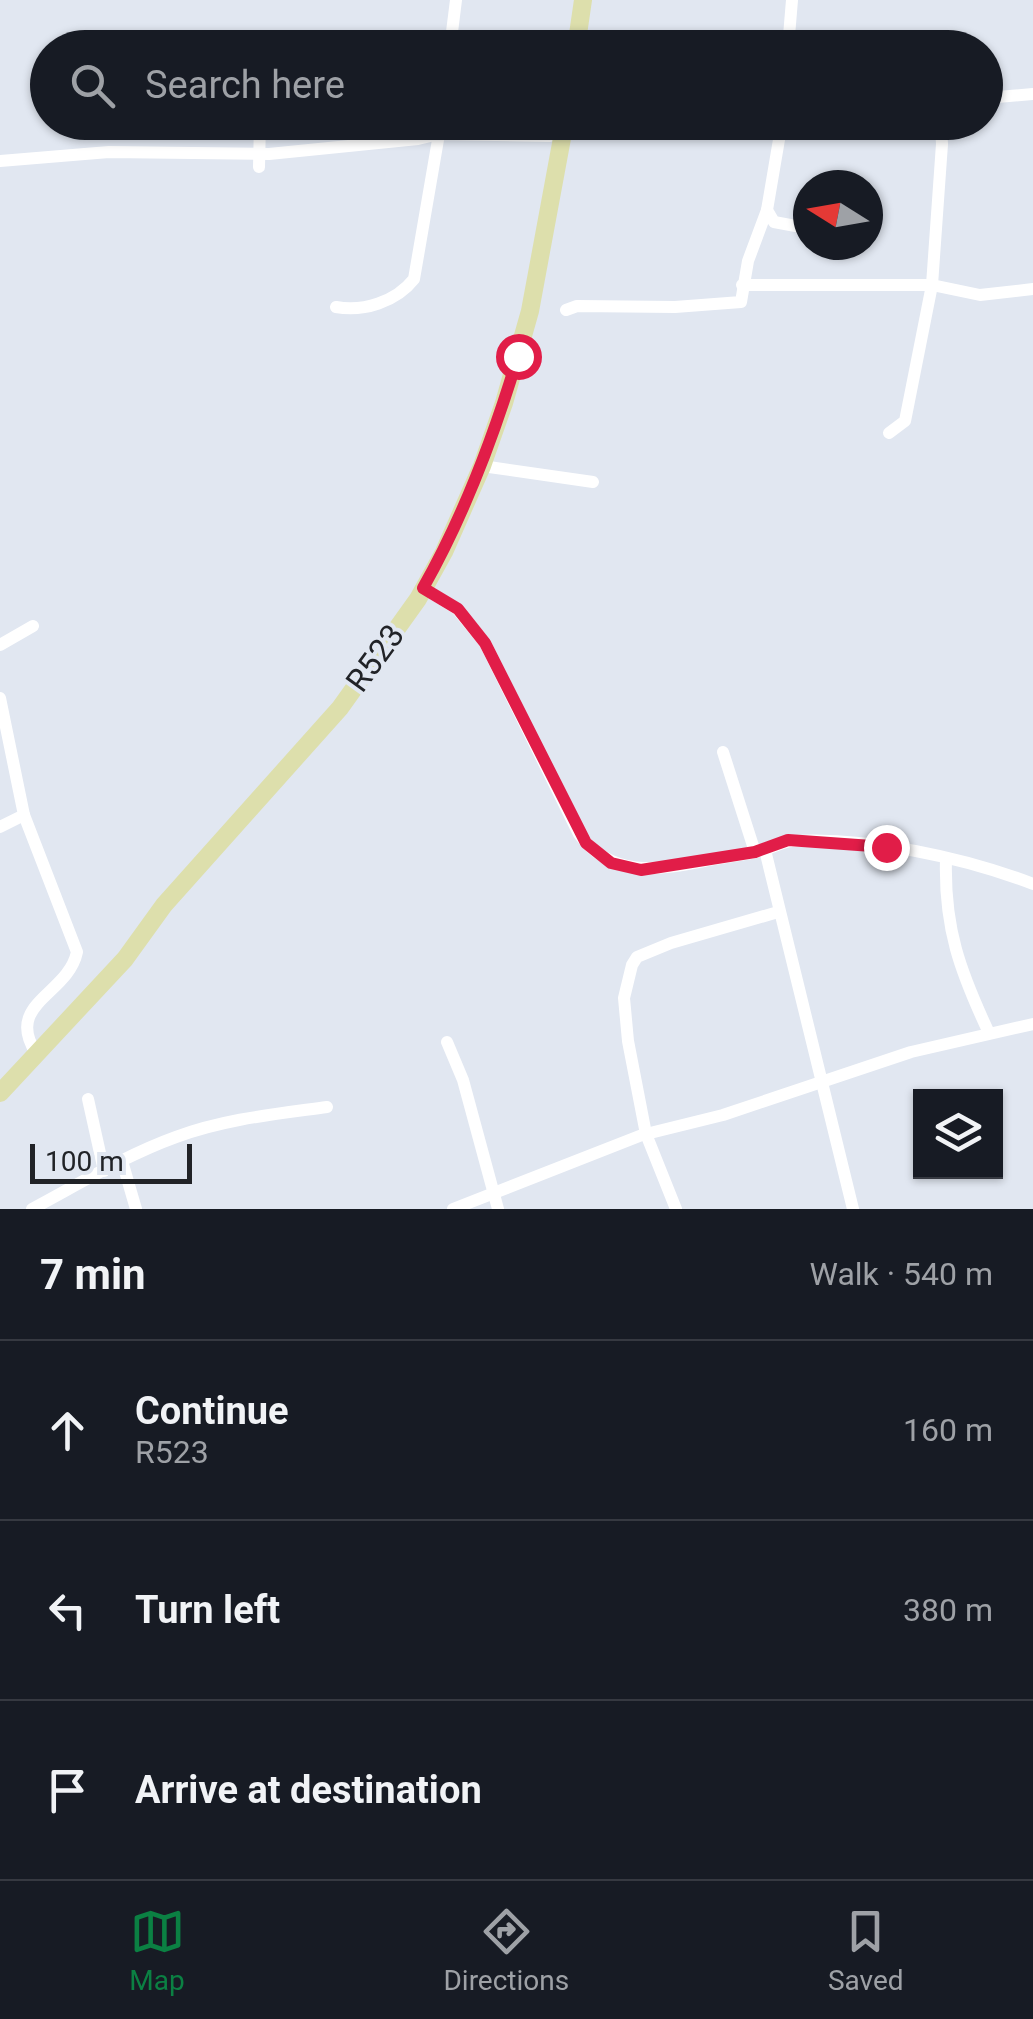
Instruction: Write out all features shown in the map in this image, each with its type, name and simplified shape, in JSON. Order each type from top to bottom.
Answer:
[{"type":"main road","points":[[578,30],[582,0]]},
{"type":"main road","name":"R523","points":[[0,1093],[125,959],[164,905],[340,708],[423,588],[444,552],[482,466],[504,404],[530,312],[562,140]]},
{"type":"street","points":[[452,30],[456,0]]},
{"type":"street","points":[[790,30],[792,0]]},
{"type":"street","points":[[1003,97],[1033,94]]},
{"type":"street","points":[[259,160],[260,140]]},
{"type":"street","points":[[0,161],[109,152],[259,160],[402,140]]},
{"type":"street","points":[[336,307],[372,305],[396,296],[414,279],[438,140]]},
{"type":"street","points":[[566,310],[578,306],[675,307],[741,302],[742,285],[766,210],[779,140]]},
{"type":"street","points":[[889,432],[904,421],[932,285],[942,140]]},
{"type":"street","points":[[766,210],[774,222],[793,226]]},
{"type":"street","points":[[742,285],[932,285],[980,295],[1033,289]]},
{"type":"street","points":[[482,466],[593,482]]},
{"type":"street","points":[[423,588],[458,609],[485,643],[579,834],[600,856],[641,870],[760,851],[788,840],[834,842],[946,859],[1033,884]]},
{"type":"street","points":[[0,645],[33,626]]},
{"type":"street","points":[[0,698],[24,815],[77,952],[70,970],[32,1011],[26,1023],[36,1054]]},
{"type":"street","points":[[723,752],[778,912],[853,1209]]},
{"type":"street","points":[[0,827],[24,815]]},
{"type":"street","points":[[946,859],[945,905],[956,950],[967,987],[989,1033]]},
{"type":"street","points":[[676,1209],[646,1134],[624,1009],[634,961],[671,944],[778,912]]},
{"type":"street","points":[[453,1209],[496,1202],[646,1134],[723,1115],[889,1059],[1033,1024]]},
{"type":"street","points":[[447,1042],[463,1080],[496,1202]]},
{"type":"street","points":[[88,1099],[104,1171]]},
{"type":"street","points":[[32,1209],[175,1137],[216,1125],[327,1108]]},
{"type":"street","points":[[122,1161],[136,1209]]},
{"type":"route","points":[[518,356],[482,466],[444,552],[423,588],[458,609],[485,643],[579,834],[611,863],[641,870],[765,850],[788,840],[886,847]]}]
